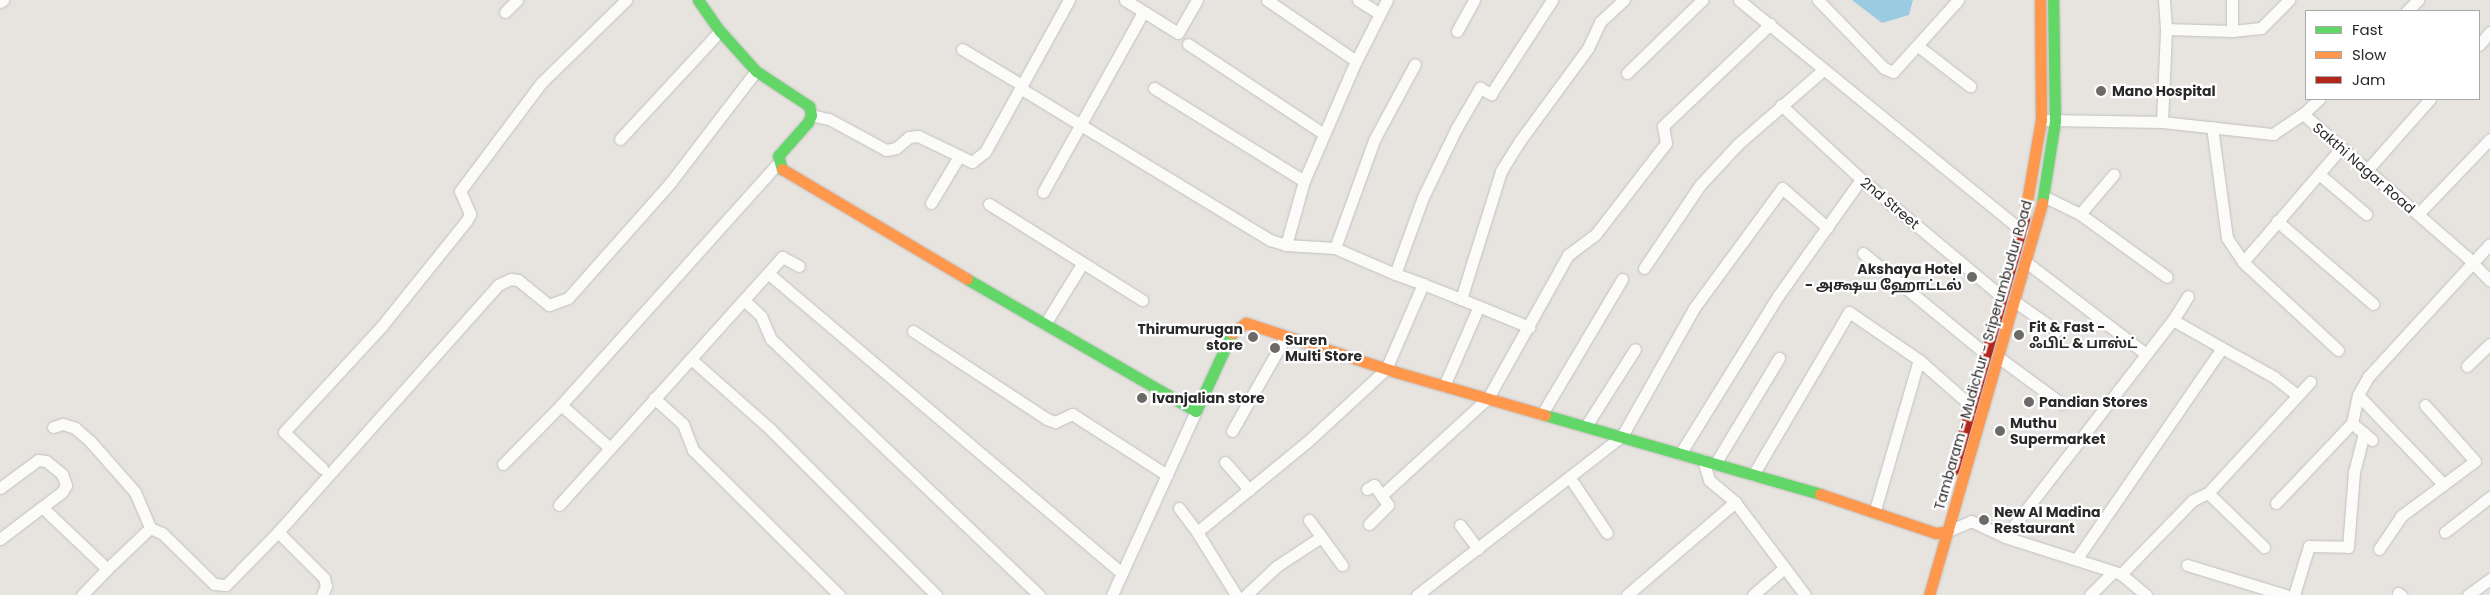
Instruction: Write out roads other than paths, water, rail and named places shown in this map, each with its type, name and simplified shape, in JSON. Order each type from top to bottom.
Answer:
[{"type":"street","points":[[322,468],[284,432],[381,327],[467,220],[470,214],[460,191],[541,83],[626,0]]},
{"type":"street","points":[[698,0],[720,31],[756,71],[808,106],[811,115]]},
{"type":"street","points":[[811,115],[829,120],[886,150],[896,148],[909,137],[918,136],[958,158],[972,162],[985,152],[1069,0]]},
{"type":"street","points":[[1125,0],[1178,33],[1198,0]]},
{"type":"street","points":[[1267,0],[1356,61]]},
{"type":"street","points":[[1286,245],[1304,181],[1356,61],[1387,0]]},
{"type":"street","points":[[1456,31],[1474,0]]},
{"type":"street","points":[[1395,274],[1423,197],[1456,128],[1480,88],[1491,94],[1552,0]]},
{"type":"street","points":[[1461,299],[1501,171],[1588,48],[1600,22],[1624,0]]},
{"type":"street","points":[[1627,73],[1702,0]]},
{"type":"street","points":[[1739,0],[2022,231]]},
{"type":"street","points":[[1818,0],[1887,70],[1893,72],[1958,0]]},
{"type":"street","name":"Tambaram - Mudichur - Sriperumbudur Road","points":[[1929,595],[1970,405],[2022,231],[2041,120],[2040,0]]},
{"type":"street","name":"Tambaram - Mudichur - Sriperumbudur Road","points":[[1916,595],[1942,532],[1998,357],[2043,196],[2054,121],[2053,0]]},
{"type":"street","points":[[2162,122],[2166,29],[2164,0]]},
{"type":"street","points":[[2232,0],[2232,31]]},
{"type":"street","points":[[2166,29],[2232,31],[2261,28],[2289,0]]},
{"type":"street","points":[[2408,10],[2418,0]]},
{"type":"street","points":[[1361,2],[1379,13]]},
{"type":"street","points":[[1042,192],[1144,12]]},
{"type":"street","points":[[1382,495],[1488,398],[1529,328],[1568,255],[1595,234],[1666,143],[1663,126],[1770,24]]},
{"type":"street","points":[[620,139],[720,31]]},
{"type":"street","points":[[2480,44],[2490,32]]},
{"type":"street","points":[[1188,44],[1308,126],[1324,134]]},
{"type":"street","points":[[1918,46],[1970,86]]},
{"type":"street","points":[[962,49],[1270,240],[1286,245],[1299,243],[1335,248],[1529,328]]},
{"type":"street","points":[[1335,248],[1374,140],[1415,64]]},
{"type":"street","points":[[1644,268],[1700,185],[1781,105],[1823,70]]},
{"type":"street","points":[[53,427],[64,424],[75,428],[90,441],[135,492],[150,528],[162,533],[214,584],[221,586],[234,578],[278,532],[498,285],[511,279],[518,280],[549,305],[568,298],[670,183],[756,71]]},
{"type":"street","points":[[1154,88],[1304,181]]},
{"type":"street","points":[[2303,114],[2318,100]]},
{"type":"street","points":[[2367,170],[2429,100]]},
{"type":"street","name":"2nd Street","points":[[1781,105],[1861,180],[2002,297]]},
{"type":"street","name":"Sakthi Nagar Road","points":[[2041,120],[2162,122],[2273,134],[2303,114],[2473,263],[2490,281]]},
{"type":"street","points":[[811,115],[778,156],[778,163],[783,172],[1196,411]]},
{"type":"street","points":[[2212,127],[2227,238],[2243,262],[2338,350]]},
{"type":"street","points":[[2418,214],[2490,139]]},
{"type":"street","points":[[2243,262],[2342,148]]},
{"type":"street","points":[[931,203],[958,158]]},
{"type":"street","points":[[503,464],[561,405],[778,163]]},
{"type":"street","points":[[2080,214],[2114,174]]},
{"type":"street","points":[[2319,174],[2366,214]]},
{"type":"street","points":[[1680,454],[1778,296],[1861,180]]},
{"type":"street","points":[[1417,595],[1622,436],[1694,308],[1782,188],[1827,227]]},
{"type":"street","points":[[2043,196],[2080,214],[2167,278]]},
{"type":"street","points":[[988,204],[1142,300]]},
{"type":"street","points":[[2277,222],[2373,304]]},
{"type":"street","points":[[2276,503],[2352,423],[2358,395],[2368,377],[2490,244]]},
{"type":"street","points":[[1863,253],[1986,354]]},
{"type":"street","points":[[559,505],[654,398],[745,301],[782,257],[799,266]]},
{"type":"street","points":[[2026,262],[2146,354]]},
{"type":"street","points":[[1045,324],[1082,264]]},
{"type":"street","points":[[769,274],[1121,573]]},
{"type":"street","points":[[1542,414],[1622,279]]},
{"type":"street","points":[[1197,532],[1308,442],[1386,369],[1423,284]]},
{"type":"street","points":[[2005,537],[2173,320],[2188,296]]},
{"type":"street","points":[[2014,300],[2057,332]]},
{"type":"street","points":[[745,301],[761,316],[771,339],[1039,595]]},
{"type":"street","points":[[1444,386],[1478,306]]},
{"type":"street","points":[[1753,474],[1849,312],[1920,360],[1970,405]]},
{"type":"street","points":[[2173,320],[2274,377],[2297,395]]},
{"type":"street","points":[[1112,595],[1231,334],[1246,324],[1386,369],[1753,474],[1942,532],[1971,521],[2005,537],[2116,574],[2146,595]]},
{"type":"street","points":[[913,331],[1047,418],[1055,422],[1072,414],[1166,475]]},
{"type":"street","points":[[1232,431],[1286,336]]},
{"type":"street","points":[[2467,366],[2490,344]]},
{"type":"street","points":[[2076,560],[2222,348]]},
{"type":"street","points":[[1586,426],[1635,349]]},
{"type":"street","points":[[1998,357],[2062,404]]},
{"type":"street","points":[[691,358],[770,429],[936,595]]},
{"type":"street","points":[[1715,464],[1779,358]]},
{"type":"street","points":[[1875,510],[1920,360]]},
{"type":"street","points":[[2090,595],[2116,574],[2194,500],[2208,492],[2310,382]]},
{"type":"street","points":[[2358,395],[2444,485]]},
{"type":"street","points":[[654,398],[682,424],[693,450],[839,595]]},
{"type":"street","points":[[561,405],[610,448]]},
{"type":"street","points":[[2379,549],[2400,516],[2475,461],[2425,405]]},
{"type":"street","points":[[2294,595],[2309,546],[2348,547],[2354,472],[2368,436],[2352,423]]},
{"type":"street","points":[[0,488],[38,460],[46,461],[62,474],[66,485],[62,492],[0,539]]},
{"type":"street","points":[[1703,460],[1709,480],[1735,502],[1805,595]]},
{"type":"street","points":[[1225,462],[1249,490]]},
{"type":"street","points":[[1570,478],[1607,534]]},
{"type":"street","points":[[1367,489],[1374,485],[1388,502],[1387,509],[1369,524]]},
{"type":"street","points":[[2208,492],[2264,547]]},
{"type":"street","points":[[2445,532],[2490,498]]},
{"type":"street","points":[[1633,593],[1735,502]]},
{"type":"street","points":[[42,507],[107,569]]},
{"type":"street","points":[[1179,508],[1197,532],[1236,595]]},
{"type":"street","points":[[1309,520],[1342,565]]},
{"type":"street","points":[[1460,525],[1478,549]]},
{"type":"street","points":[[82,595],[150,528]]},
{"type":"street","points":[[278,532],[324,578],[326,586],[322,595]]},
{"type":"street","points":[[1246,595],[1277,566],[1321,537]]},
{"type":"street","points":[[2187,565],[2286,595]]},
{"type":"street","points":[[1753,595],[1784,568]]},
{"type":"street","points":[[2468,595],[2490,579]]},
{"type":"water","points":[[1852,0],[1913,0],[1909,15],[1882,23]]},
{"type":"place","name":"Mano Hospital","points":[[2101,91]]},
{"type":"place","name":"Akshaya Hotel - அக்ஷய ஹோட்டல்","points":[[1972,277]]},
{"type":"place","name":"Fit & Fast - ஃபிட் & பாஸ்ட்","points":[[2019,335]]},
{"type":"place","name":"Thirumurugan store","points":[[1253,337]]},
{"type":"place","name":"Suren Multi Store","points":[[1275,348]]},
{"type":"place","name":"Ivanjalian store","points":[[1142,398]]},
{"type":"place","name":"Pandian Stores","points":[[2029,402]]},
{"type":"place","name":"Muthu Supermarket","points":[[2000,431]]},
{"type":"place","name":"New Al Madina Restaurant","points":[[1984,520]]}]
